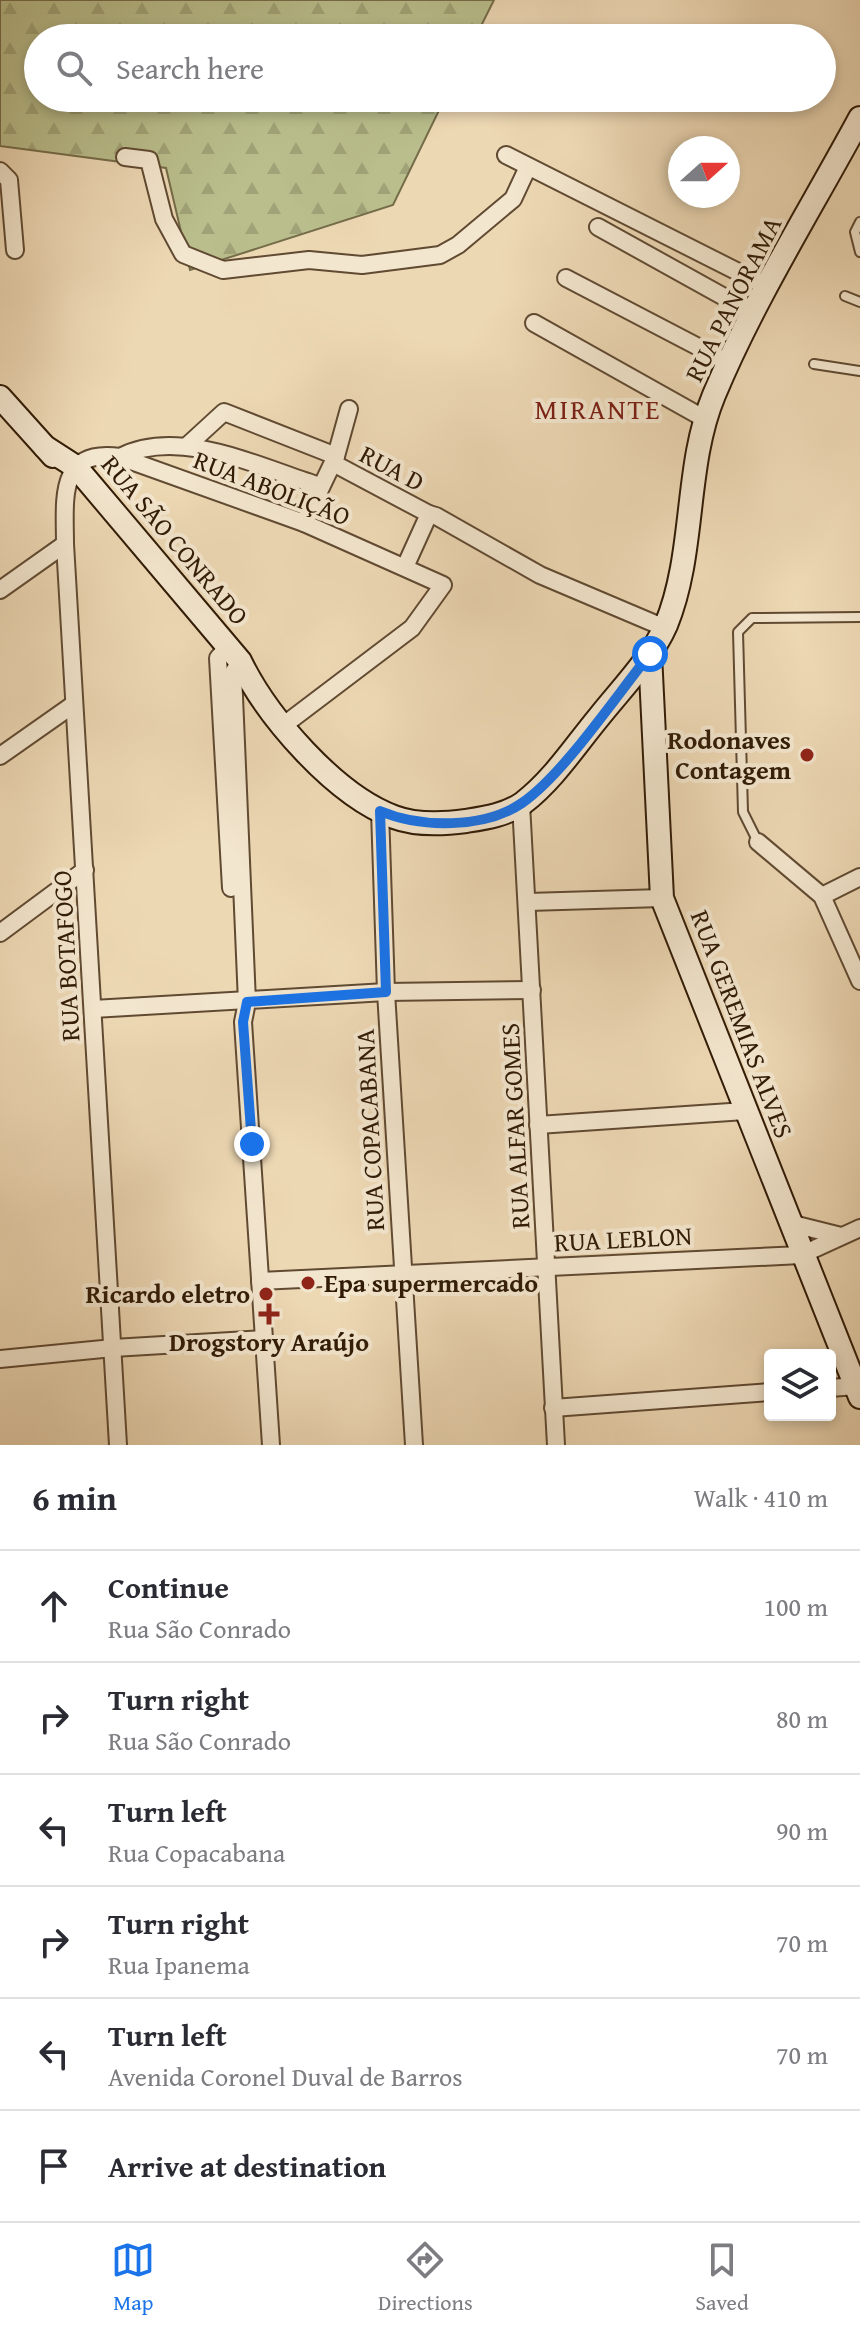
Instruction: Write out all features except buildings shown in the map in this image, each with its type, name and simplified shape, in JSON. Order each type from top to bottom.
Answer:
[{"type":"street","name":"RUA PANORAMA","points":[[650,654],[665,628],[675,600],[705,419],[753,313],[860,118]]},
{"type":"street","points":[[506,155],[527,169],[768,287]]},
{"type":"street","points":[[125,157],[149,160],[164,219],[183,254],[223,270],[309,260],[362,265],[440,255],[458,245],[513,199],[527,169]]},
{"type":"street","points":[[0,171],[9,180],[15,250]]},
{"type":"street","points":[[598,227],[753,313]]},
{"type":"street","points":[[566,278],[729,363]]},
{"type":"street","points":[[534,323],[705,419]]},
{"type":"street","name":"RUA SÃO CONRADO","points":[[0,397],[72,472],[319,767],[380,811],[398,819],[448,823],[492,817],[521,804],[549,778],[650,654]]},
{"type":"street","points":[[304,523],[334,460],[349,409]]},
{"type":"street","name":"RUA ABOLIÇÃO","points":[[188,445],[224,412],[334,460]]},
{"type":"street","name":"RUA ABOLIÇÃO","points":[[120,457],[153,445],[188,445],[320,486]]},
{"type":"street","name":"RUA ABOLIÇÃO","points":[[72,472],[96,456],[120,457],[304,523],[443,585],[412,628],[284,725]]},
{"type":"street","name":"RUA D","points":[[334,460],[433,515]]},
{"type":"street","name":"RUA BOTAFOGO","points":[[72,472],[65,490],[65,544],[118,1445]]},
{"type":"street","name":"RUA ABOLIÇÃO","points":[[381,476],[430,507],[433,515],[540,575],[665,628]]},
{"type":"street","points":[[405,567],[433,515]]},
{"type":"street","points":[[0,590],[65,544]]},
{"type":"street","name":"RUA GEREMIAS ALVES","points":[[650,654],[662,898],[801,1255],[858,1392]]},
{"type":"street","points":[[234,664],[229,733],[235,871],[271,1445]]},
{"type":"street","points":[[0,756],[74,704]]},
{"type":"street","name":"RUA ALFAR GOMES","points":[[521,804],[556,1445]]},
{"type":"street","name":"RUA COPACABANA","points":[[380,811],[386,992],[414,1445]]},
{"type":"street","points":[[758,842],[822,896],[860,981]]},
{"type":"street","points":[[0,933],[85,870]]},
{"type":"street","points":[[822,896],[860,877]]},
{"type":"street","points":[[528,902],[662,898]]},
{"type":"street","points":[[93,1009],[242,1003],[386,992],[532,990]]},
{"type":"street","points":[[538,1125],[745,1111]]},
{"type":"street","points":[[789,1223],[841,1236]]},
{"type":"street","name":"RUA LEBLON","points":[[260,1281],[801,1255],[860,1228]]},
{"type":"street","points":[[0,1359],[263,1339]]},
{"type":"street","points":[[836,1389],[858,1392]]},
{"type":"street","points":[[553,1408],[764,1392]]},
{"type":"lane","points":[[860,222],[855,232],[860,252]]},
{"type":"lane","points":[[845,296],[860,302]]},
{"type":"lane","points":[[814,364],[860,371]]},
{"type":"lane","points":[[758,842],[743,812],[738,632],[752,618],[860,617]]},
{"type":"green space","points":[[0,0],[494,0],[482,24],[24,24],[24,112],[438,112],[393,205],[190,270],[166,168],[0,146]]},
{"type":"place","name":"Rodonaves Contagem","points":[[807,755]]},
{"type":"place","name":"Epa supermercado","points":[[308,1283]]},
{"type":"place","name":"Ricardo eletro","points":[[266,1294]]},
{"type":"place","name":"Drogstory Araújo","points":[[269,1314]]},
{"type":"district","name":"MIRANTE","points":[[598,409]]},
{"type":"route","points":[[252,1144],[243,1022],[247,1002],[386,992],[380,811],[398,819],[448,823],[492,817],[521,804],[549,778],[650,654]]}]
